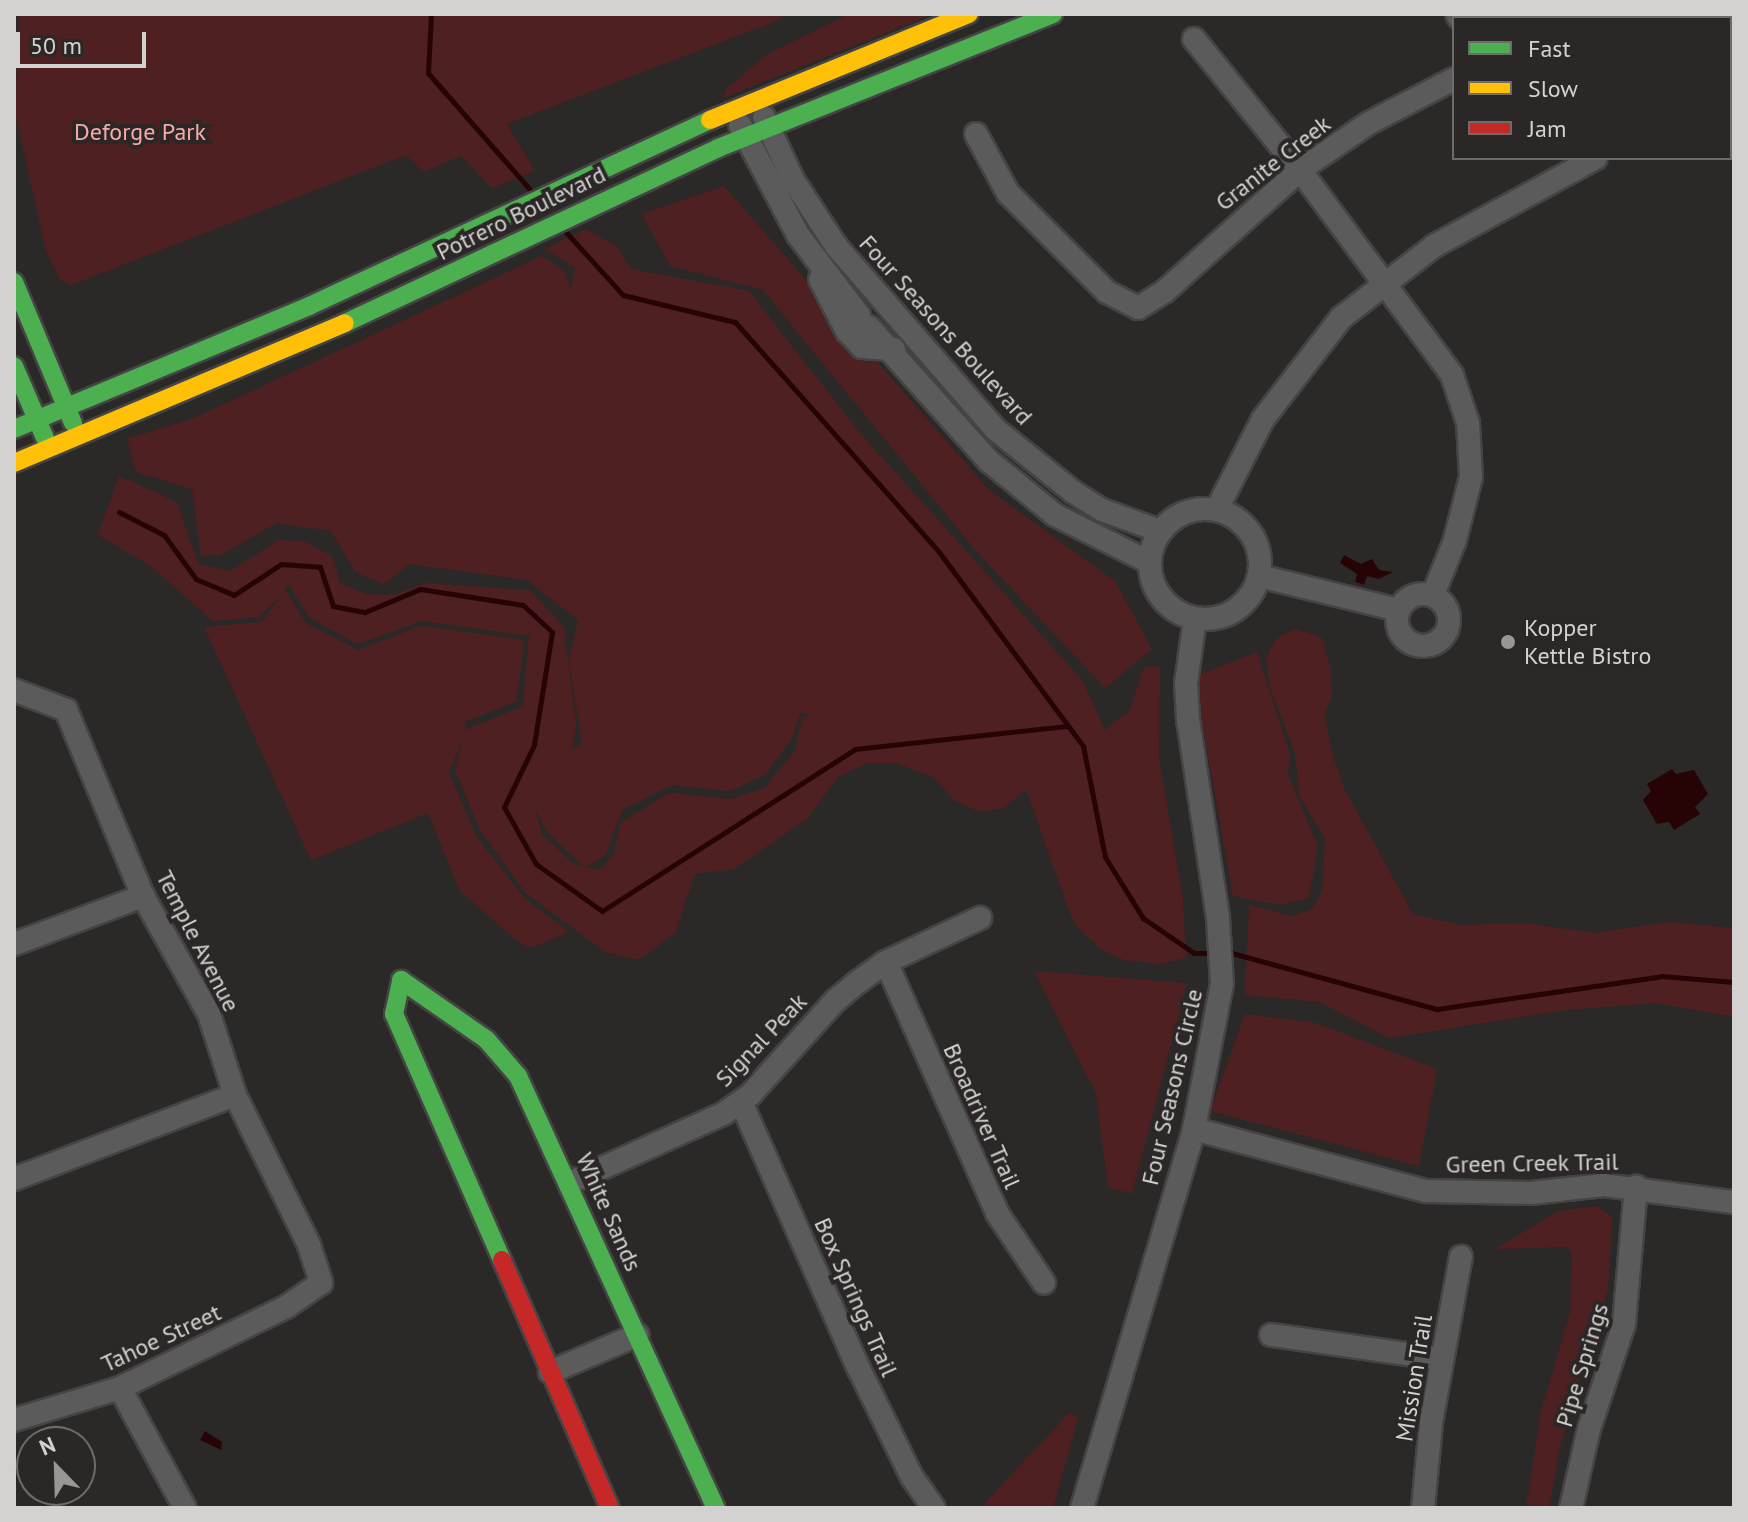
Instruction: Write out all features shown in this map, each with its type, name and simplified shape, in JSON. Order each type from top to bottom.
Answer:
[{"type":"street","name":"Potrero Boulevard","points":[[14,429],[296,312],[734,109],[969,14]]},
{"type":"street","name":"Potrero Boulevard","points":[[14,463],[291,348],[580,210],[745,137],[1053,14]]},
{"type":"street","points":[[1194,39],[1300,170],[1452,375],[1468,423],[1471,477],[1455,540],[1433,595]]},
{"type":"street","name":"Granite Creek","points":[[976,134],[1008,193],[1107,292],[1138,308],[1164,292],[1300,170],[1369,123],[1452,80]]},
{"type":"street","name":"Four Seasons Boulevard","points":[[757,100],[807,203],[856,269],[1021,453],[1102,510],[1160,531]]},
{"type":"street","points":[[734,109],[745,137],[807,249],[847,331],[862,347],[891,352]]},
{"type":"street","points":[[1217,509],[1263,419],[1296,370],[1341,318],[1447,238],[1592,160]]},
{"type":"street","points":[[807,249],[864,321],[989,461],[1055,515],[1149,562]]},
{"type":"street","points":[[836,287],[856,269]]},
{"type":"street","points":[[14,282],[79,436]]},
{"type":"street","points":[[891,352],[912,333]]},
{"type":"street","points":[[14,366],[49,448]]},
{"type":"street","points":[[1217,509],[1233,516],[1252,534],[1261,559],[1259,576],[1242,605],[1212,619],[1195,619],[1167,605],[1157,592],[1149,562],[1160,531],[1185,512],[1217,509]]},
{"type":"street","points":[[1259,576],[1399,610]]},
{"type":"street","points":[[1433,595],[1449,613],[1448,629],[1437,642],[1421,646],[1406,639],[1398,626],[1399,610],[1409,597],[1433,595]]},
{"type":"street","name":"Four Seasons Circle","points":[[1082,1508],[1194,1129],[1222,984],[1218,918],[1188,720],[1186,683],[1195,619]]},
{"type":"street","name":"Temple Avenue","points":[[14,690],[66,710],[143,896],[194,981],[235,1095],[309,1245],[321,1283]]},
{"type":"street","points":[[14,944],[143,896]]},
{"type":"street","name":"Signal Peak","points":[[571,1182],[741,1102],[835,1001],[886,962],[980,918]]},
{"type":"street","name":"Broadriver Trail","points":[[886,962],[997,1213],[1044,1283]]},
{"type":"street","name":"White Sands","points":[[550,1372],[394,1014],[401,980],[471,1026],[503,1056],[536,1107],[716,1508]]},
{"type":"street","points":[[14,1179],[235,1095]]},
{"type":"street","name":"Box Springs Trail","points":[[741,1102],[859,1369],[912,1477],[934,1508]]},
{"type":"street","name":"Green Creek Trail","points":[[1194,1129],[1426,1191],[1479,1194],[1636,1187],[1734,1202]]},
{"type":"street","name":"Pipe Springs","points":[[1571,1508],[1589,1429],[1624,1324],[1636,1187]]},
{"type":"street","name":"Mission Trail","points":[[1423,1508],[1441,1359],[1461,1257]]},
{"type":"street","name":"Tahoe Street","points":[[14,1420],[120,1388],[286,1307],[321,1283]]},
{"type":"street","points":[[610,1508],[550,1372],[637,1335]]},
{"type":"street","points":[[1271,1335],[1441,1359]]},
{"type":"street","points":[[120,1388],[185,1508]]},
{"type":"green space","name":"Deforge Park","points":[[19,14],[780,14],[782,19],[507,124],[535,171],[492,188],[461,156],[423,172],[406,155],[71,285],[60,280],[46,251],[15,112]]},
{"type":"green space","points":[[849,14],[933,14],[723,98],[725,90],[766,55]]},
{"type":"green space","points":[[724,186],[989,490],[1115,581],[1152,649],[1105,688],[976,551],[763,290],[670,266],[642,214]]},
{"type":"green space","points":[[586,229],[617,247],[631,269],[749,291],[860,433],[1082,680],[1105,730],[1129,711],[1144,667],[1160,666],[1159,758],[1183,899],[1186,958],[1160,964],[1124,960],[1102,950],[1074,924],[1026,790],[1003,808],[980,812],[955,801],[934,778],[897,763],[867,763],[838,777],[807,819],[734,869],[695,874],[675,933],[639,960],[605,952],[526,893],[481,832],[455,770],[462,740],[449,773],[477,837],[524,898],[569,932],[531,948],[517,941],[460,891],[428,813],[311,860],[204,627],[262,622],[280,597],[258,617],[213,621],[152,567],[98,535],[119,476],[177,502],[198,564],[230,571],[279,540],[303,541],[332,556],[340,583],[366,594],[394,595],[424,583],[530,590],[564,627],[576,725],[572,750],[582,743],[569,662],[578,620],[527,580],[409,564],[384,584],[355,572],[331,531],[277,523],[220,555],[201,556],[192,489],[136,472],[127,439],[194,418],[542,256],[565,271],[571,291],[575,268],[545,249]],"holes":[[[288,584],[310,618],[357,644],[422,621],[529,636],[523,706],[465,730],[465,722],[517,701],[524,640],[421,626],[358,650],[306,623],[285,590]],[[800,713],[811,715],[802,718],[795,751],[764,788],[731,799],[669,793],[620,823],[614,854],[600,870],[586,867],[606,855],[622,810],[672,785],[730,791],[766,774],[792,738]],[[535,808],[546,831],[583,866],[574,864],[542,835]]]},
{"type":"green space","points":[[1296,629],[1322,638],[1330,667],[1332,695],[1325,713],[1330,747],[1344,788],[1413,914],[1461,925],[1525,923],[1595,933],[1668,922],[1734,928],[1734,1017],[1657,1003],[1565,1010],[1389,1038],[1319,1002],[1245,995],[1249,905],[1291,916],[1311,910],[1322,892],[1325,839],[1299,795],[1295,753],[1270,687],[1266,657],[1278,637]]},
{"type":"green space","points":[[1257,652],[1290,754],[1288,775],[1318,846],[1309,898],[1280,905],[1233,896],[1194,677]]},
{"type":"green space","points":[[1034,971],[1187,983],[1132,1194],[1108,1187],[1096,1094]]},
{"type":"green space","points":[[1245,1014],[1316,1023],[1437,1069],[1419,1166],[1210,1111]]},
{"type":"green space","points":[[1598,1206],[1612,1217],[1608,1289],[1560,1446],[1549,1508],[1526,1508],[1541,1412],[1570,1312],[1572,1255],[1568,1247],[1495,1249],[1559,1211]]},
{"type":"green space","points":[[1069,1413],[1078,1417],[1053,1508],[980,1508]]},
{"type":"shaded area","points":[[1344,555],[1361,564],[1372,559],[1379,570],[1393,572],[1379,579],[1367,576],[1364,585],[1355,582],[1357,574],[1340,563]]},
{"type":"shaded area","points":[[1672,769],[1676,774],[1694,770],[1708,794],[1695,807],[1700,814],[1674,830],[1669,822],[1657,824],[1643,800],[1651,791],[1647,784]]},
{"type":"shaded area","points":[[205,1431],[222,1442],[221,1450],[200,1440]]},
{"type":"waterway","points":[[431,14],[428,73],[532,192]]},
{"type":"waterway","points":[[564,230],[623,295],[735,322],[939,552],[1083,746],[1105,857],[1143,918],[1194,953],[1214,953]]},
{"type":"waterway","points":[[119,512],[164,535],[196,579],[234,595],[281,564],[320,567],[333,606],[365,612],[420,589],[523,605],[552,632],[534,745],[504,807],[536,864],[602,911],[855,749],[1068,726]]},
{"type":"waterway","points":[[1228,952],[1437,1009],[1662,976],[1734,982]]},
{"type":"traffic: fast","points":[[345,323],[718,148],[1053,14]]},
{"type":"traffic: fast","points":[[14,429],[309,306],[710,120]]},
{"type":"traffic: fast","points":[[14,282],[73,423]]},
{"type":"traffic: fast","points":[[14,366],[45,438]]},
{"type":"traffic: fast","points":[[502,1260],[394,1014],[401,980],[486,1039],[518,1076],[716,1508]]},
{"type":"traffic: slow","points":[[710,120],[969,14]]},
{"type":"traffic: slow","points":[[14,463],[345,323]]},
{"type":"traffic: jam","points":[[502,1260],[610,1508]]},
{"type":"place","name":"Kopper Kettle Bistro","points":[[1508,642]]}]
